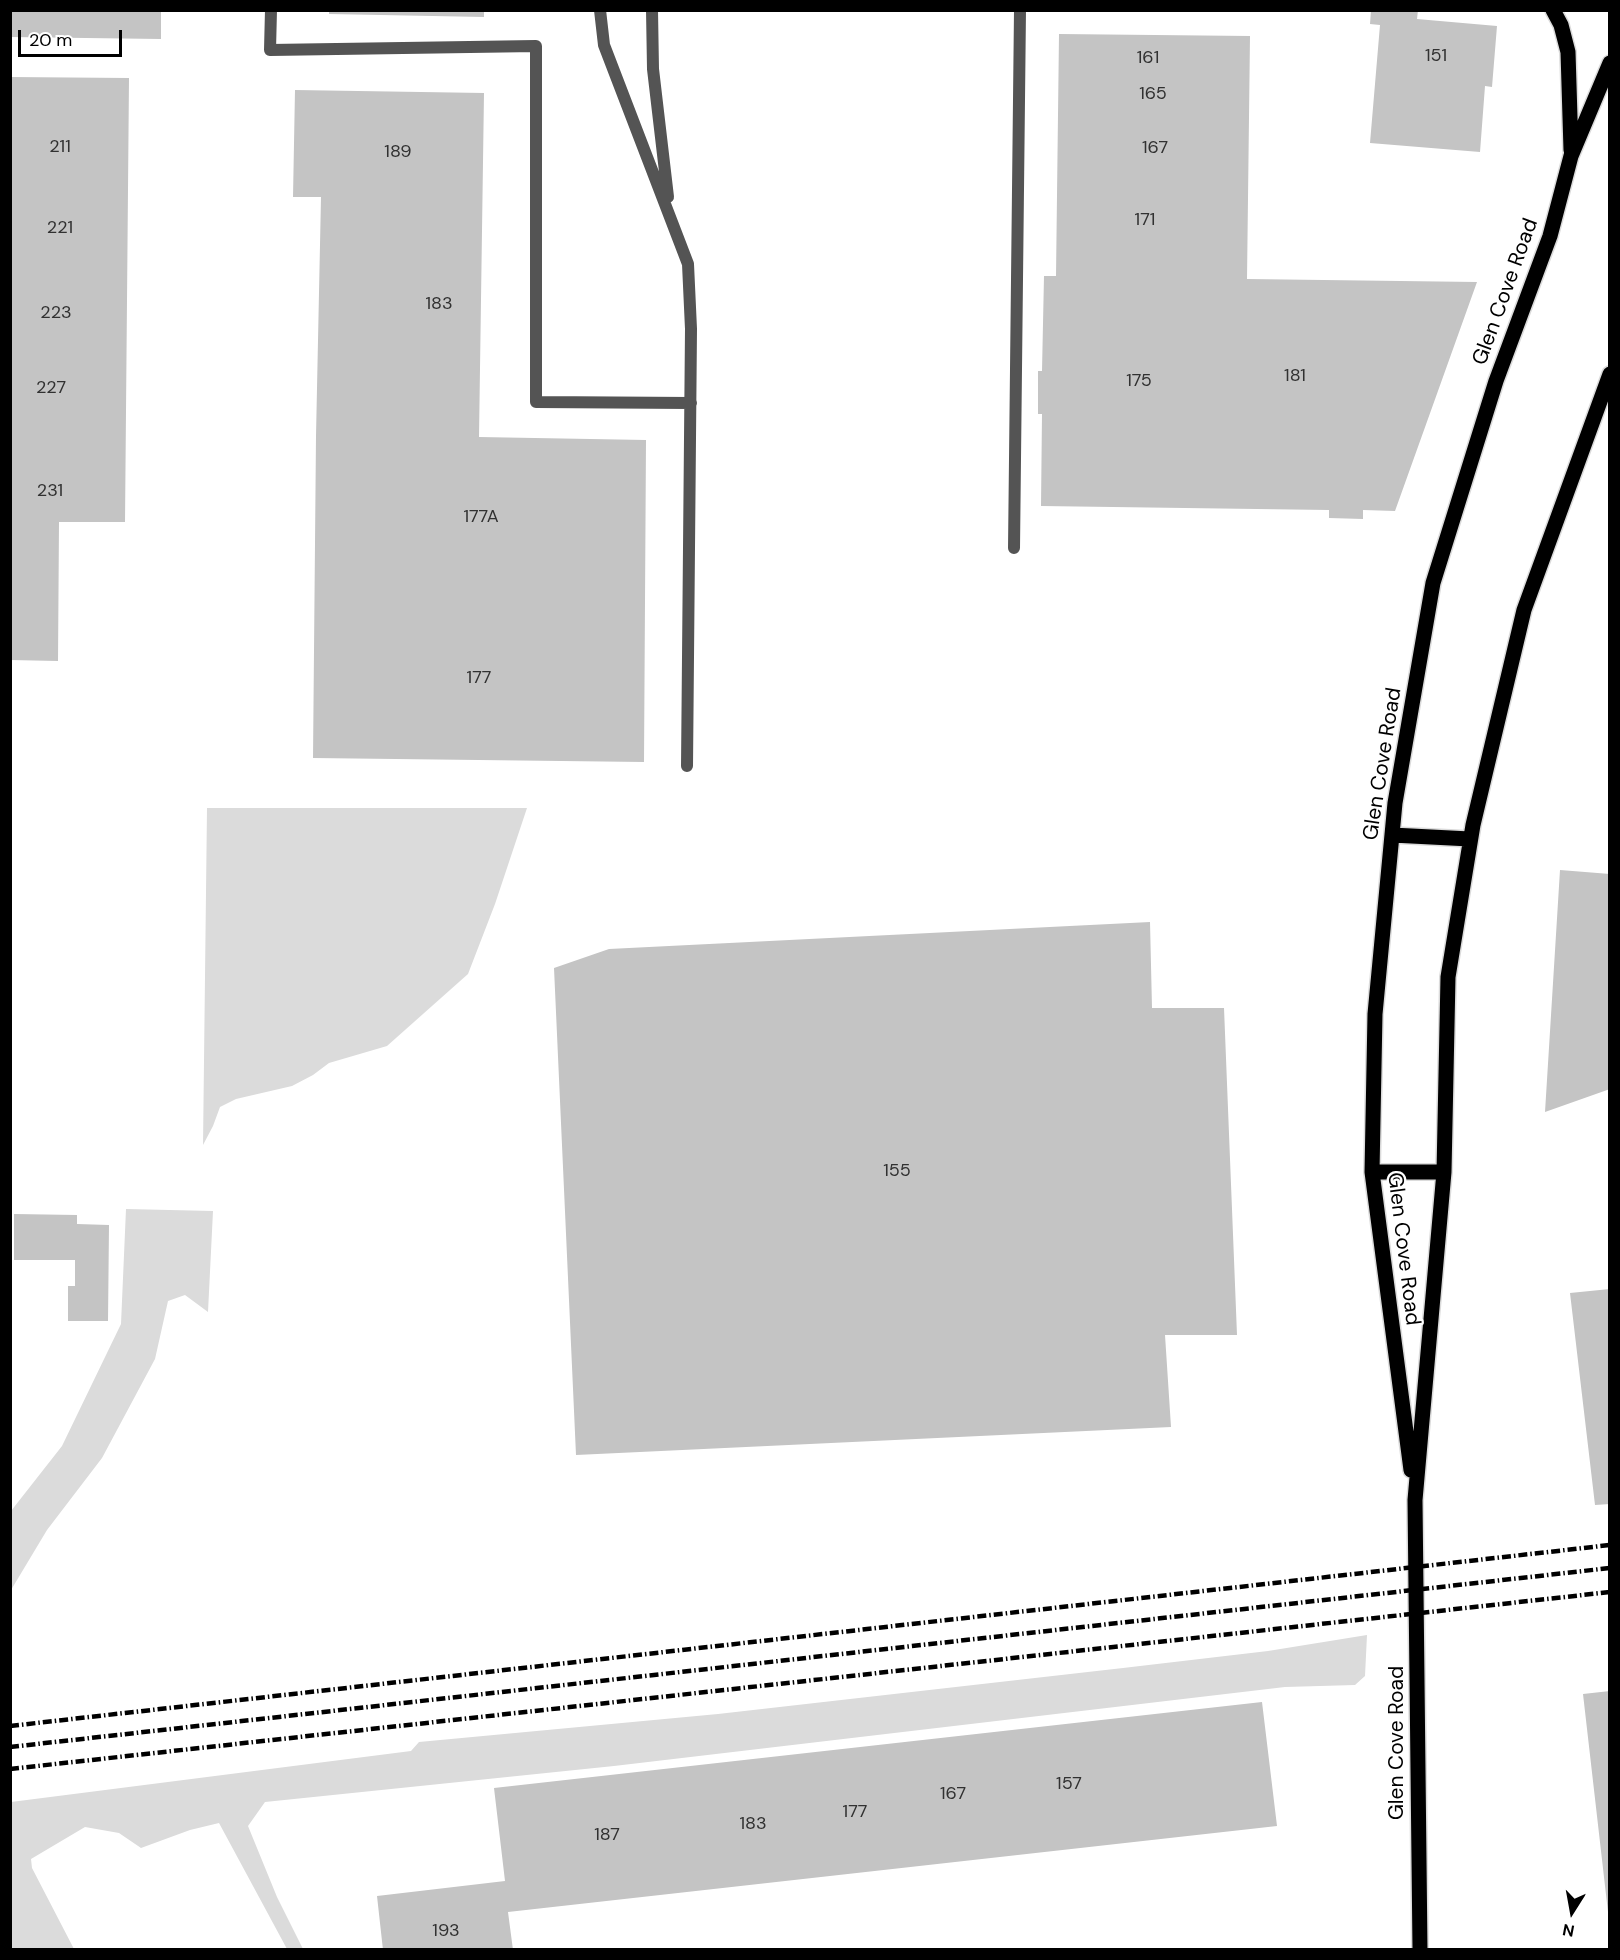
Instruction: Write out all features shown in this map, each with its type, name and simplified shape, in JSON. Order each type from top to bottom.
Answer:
[{"type":"main road","points":[[1553,10],[1561,25],[1568,52],[1571,156]]},
{"type":"main road","name":"Glen Cove Road","points":[[1415,1500],[1372,1172],[1375,1014],[1397,793],[1433,583],[1496,381],[1550,236],[1571,156],[1610,63]]},
{"type":"main road","name":"Glen Cove Road","points":[[1420,1950],[1415,1500],[1444,1172],[1448,977],[1470,839],[1524,610],[1610,374]]},
{"type":"main road","points":[[1392,835],[1470,839]]},
{"type":"main road","points":[[1372,1172],[1444,1172]]},
{"type":"lane","points":[[271,10],[270,50],[536,46],[536,402],[691,403]]},
{"type":"lane","points":[[600,10],[604,45],[688,264],[691,403],[687,766]]},
{"type":"lane","points":[[652,10],[653,69],[670,214]]},
{"type":"lane","points":[[1014,548],[1020,10]]},
{"type":"shaded area","points":[[207,808],[527,808],[495,904],[468,974],[387,1046],[329,1063],[292,1086],[236,1099],[220,1107],[203,1145]]},
{"type":"shaded area","points":[[126,1209],[213,1211],[208,1312],[185,1295],[168,1301],[155,1359],[102,1458],[47,1530],[11,1590],[11,1511],[62,1446],[121,1324]]},
{"type":"shaded area","points":[[1367,1635],[1365,1676],[1355,1685],[1285,1687],[614,1766],[265,1802],[248,1826],[277,1897],[303,1949],[287,1949],[219,1823],[190,1830],[141,1848],[119,1833],[85,1827],[31,1859],[32,1868],[74,1949],[11,1949],[11,1802],[411,1751],[419,1742],[718,1714],[1268,1651]]},
{"type":"building","points":[[10,10],[161,10],[161,39],[10,37]]},
{"type":"building","points":[[329,10],[484,10],[484,17],[329,14]]},
{"type":"building","points":[[1371,10],[1418,10],[1417,19],[1497,26],[1492,87],[1485,86],[1480,152],[1370,143],[1380,25],[1370,24]]},
{"type":"building","points":[[1059,34],[1250,36],[1247,279],[1477,282],[1395,511],[1363,510],[1363,519],[1329,518],[1329,510],[1041,506],[1042,414],[1038,414],[1038,371],[1042,371],[1044,276],[1056,276]]},
{"type":"building","points":[[10,77],[129,78],[125,522],[59,522],[58,661],[10,660]]},
{"type":"building","points":[[295,90],[484,93],[479,437],[646,440],[644,762],[313,758],[321,197],[293,197]]},
{"type":"building","points":[[1560,870],[1610,874],[1610,1089],[1545,1112]]},
{"type":"building","points":[[1150,922],[1152,1008],[1224,1008],[1237,1335],[1165,1335],[1171,1427],[576,1455],[554,968],[609,949]]},
{"type":"building","points":[[14,1214],[77,1215],[77,1224],[109,1225],[108,1321],[68,1321],[68,1286],[75,1286],[75,1260],[14,1260]]},
{"type":"building","points":[[1610,1289],[1610,1504],[1595,1505],[1570,1293]]},
{"type":"building","points":[[1610,1691],[1610,1912],[1608,1912],[1583,1694]]},
{"type":"building","points":[[1262,1702],[1277,1826],[508,1912],[513,1950],[383,1950],[377,1896],[505,1881],[494,1788]]},
{"type":"railway","points":[[10,1726],[1610,1545]]},
{"type":"railway","points":[[10,1747],[1610,1568]]},
{"type":"railway","points":[[10,1769],[1610,1592]]}]
